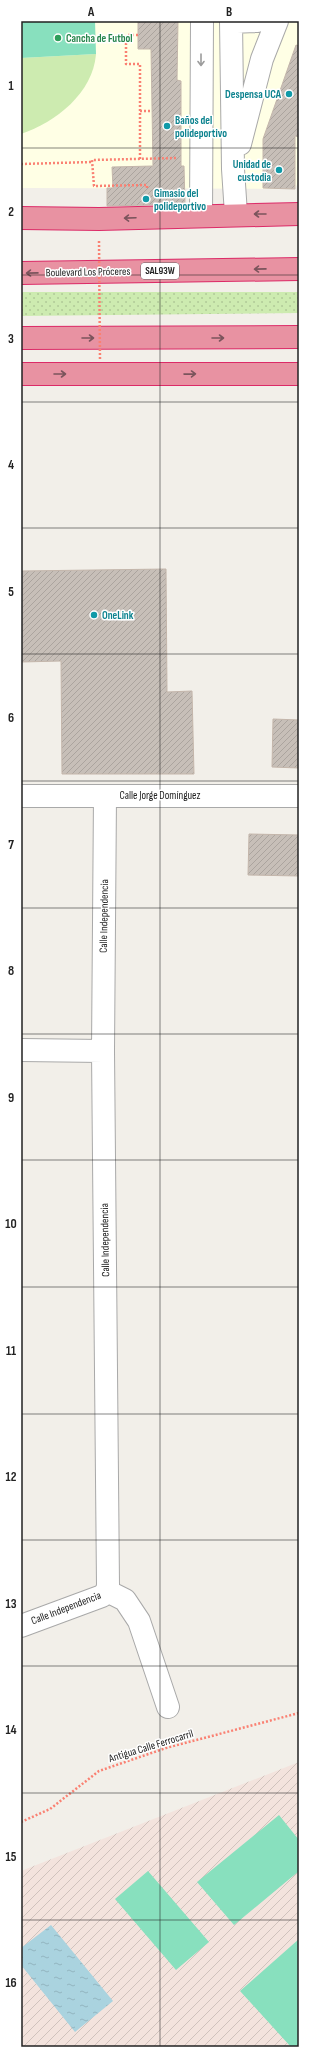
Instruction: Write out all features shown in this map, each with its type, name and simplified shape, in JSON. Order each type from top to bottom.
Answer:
[{"type":"highway","points":[[21,218],[98,219],[236,214],[299,214]]},
{"type":"highway","name":"Boulevard Los Próceres","points":[[21,273],[299,269]]},
{"type":"highway","points":[[21,338],[299,338]]},
{"type":"highway","points":[[21,374],[299,374]]},
{"type":"street","points":[[201,216],[202,21]]},
{"type":"street","points":[[236,214],[233,169],[231,22],[257,21]]},
{"type":"street","points":[[233,169],[262,59],[277,21]]},
{"type":"street","name":"Calle Jorge Domínguez","points":[[21,796],[299,796]]},
{"type":"street","name":"Calle Independencia","points":[[21,1626],[102,1596],[107,1592],[108,1585],[103,1051],[105,796]]},
{"type":"street","points":[[21,1050],[103,1051]]},
{"type":"street","points":[[107,1592],[125,1600],[140,1621],[168,1707]]},
{"type":"path","points":[[138,35],[126,34],[126,64],[140,64],[140,159]]},
{"type":"path","points":[[140,111],[152,110]]},
{"type":"path","points":[[21,164],[92,162],[92,160],[201,157]]},
{"type":"path","points":[[92,162],[94,186],[147,185],[147,188]]},
{"type":"path","points":[[99,241],[100,361]]},
{"type":"path","name":"Antigua Calle Ferrocarril","points":[[21,1822],[50,1809],[99,1771],[166,1748],[299,1714]]},
{"type":"shaded area","points":[[21,21],[299,21],[299,180],[295,189],[21,188]]},
{"type":"shaded area","points":[[299,1762],[299,2047],[21,2047],[21,1871]]},
{"type":"green space","name":"Cancha de Futbol","points":[[21,21],[95,21],[96,54],[21,58]]},
{"type":"green space","points":[[96,54],[88,81],[70,104],[47,122],[21,134],[21,58]]},
{"type":"green space","points":[[21,292],[299,292],[299,313],[21,316]]},
{"type":"green space","points":[[279,1815],[299,1840],[299,1871],[234,1925],[197,1882]]},
{"type":"green space","points":[[148,1871],[209,1942],[176,1970],[115,1899]]},
{"type":"green space","points":[[299,1939],[299,2047],[291,2047],[240,1991]]},
{"type":"water","points":[[51,1925],[113,2001],[75,2032],[21,1965],[21,1948]]},
{"type":"building","points":[[138,21],[178,21],[177,80],[181,81],[181,166],[184,166],[185,204],[107,206],[107,188],[113,188],[112,167],[153,166],[151,49],[138,49]]},
{"type":"building","points":[[296,45],[299,46],[299,137],[295,136],[295,189],[263,188],[263,139]]},
{"type":"building","points":[[166,569],[167,692],[192,691],[194,774],[62,774],[61,661],[21,662],[21,571]]},
{"type":"building","points":[[273,719],[299,720],[299,768],[272,767]]},
{"type":"building","points":[[249,834],[299,835],[299,876],[248,875]]},
{"type":"place","name":"Cancha de Futbol","points":[[58,38]]},
{"type":"place","name":"Despensa UCA","points":[[289,94]]},
{"type":"place","name":"Baños del polideportivo","points":[[167,126]]},
{"type":"place","name":"Unidad de custodia","points":[[279,170]]},
{"type":"place","name":"Gimasio del polideportivo","points":[[146,199]]},
{"type":"place","name":"OneLink","points":[[94,615]]}]
